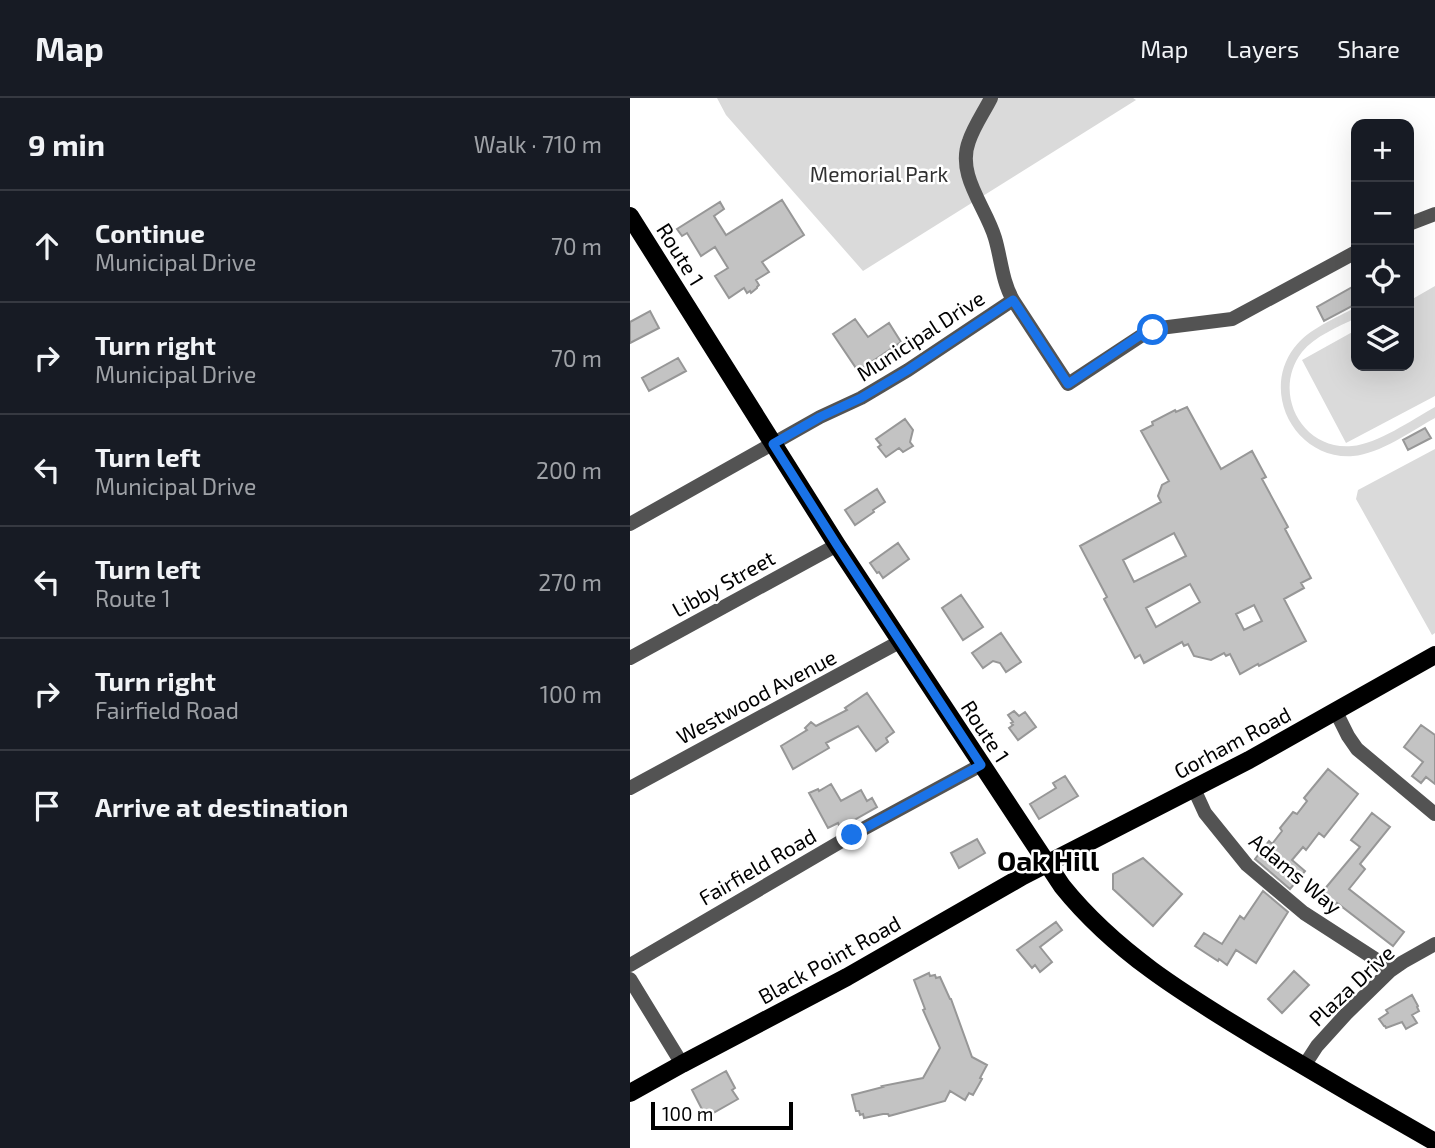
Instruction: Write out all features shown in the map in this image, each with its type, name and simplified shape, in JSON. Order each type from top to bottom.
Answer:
[{"type":"main road","name":"Route 1","points":[[630,216],[837,545],[1073,901],[1149,969],[1183,993],[1435,1142]]},
{"type":"main road","name":"Gorham Road","points":[[1047,863],[1194,789],[1435,655]]},
{"type":"main road","name":"Black Point Road","points":[[636,1090],[847,977],[1047,863]]},
{"type":"street","points":[[991,98],[968,143],[966,165],[972,185],[993,230],[1013,300]]},
{"type":"street","points":[[1414,222],[1435,214]]},
{"type":"street","name":"Municipal Drive","points":[[630,524],[820,417],[861,398],[1013,300],[1068,384],[1147,332],[1232,319],[1351,255]]},
{"type":"street","name":"Libby Street","points":[[630,658],[837,545]]},
{"type":"street","name":"Westwood Avenue","points":[[630,788],[901,641]]},
{"type":"street","points":[[1336,712],[1357,749],[1435,814]]},
{"type":"street","name":"Fairfield Road","points":[[630,965],[852,835],[981,765]]},
{"type":"street","name":"Adams Way","points":[[1194,789],[1205,813],[1247,865],[1297,907],[1390,971]]},
{"type":"street","name":"Plaza Drive","points":[[1304,1066],[1317,1046],[1390,971],[1435,944]]},
{"type":"street","points":[[630,979],[682,1064]]},
{"type":"green space","name":"Memorial Park","points":[[717,98],[1136,100],[863,271],[726,115]]},
{"type":"green space","points":[[1435,286],[1435,396],[1346,443],[1302,360],[1351,333],[1351,371],[1414,371],[1414,298]]},
{"type":"green space","points":[[1351,310],[1351,320],[1313,341],[1302,352],[1293,368],[1291,401],[1306,429],[1319,439],[1334,445],[1352,446],[1383,436],[1435,407],[1435,418],[1395,441],[1363,454],[1333,454],[1315,447],[1300,435],[1289,420],[1283,403],[1281,384],[1284,366],[1294,348],[1315,329]]},
{"type":"green space","points":[[1435,449],[1435,633],[1432,635],[1356,499],[1358,490]]},
{"type":"building","points":[[782,200],[804,235],[762,262],[769,272],[756,280],[759,285],[757,288],[747,293],[744,288],[729,298],[715,276],[728,268],[715,247],[701,256],[687,233],[682,236],[677,229],[720,202],[724,209],[714,216],[726,235]]},
{"type":"building","points":[[1351,288],[1351,307],[1324,321],[1317,307]]},
{"type":"building","points":[[650,311],[659,328],[630,343],[630,322]]},
{"type":"building","points":[[855,319],[868,337],[889,323],[901,342],[858,371],[833,334]]},
{"type":"building","points":[[678,358],[686,371],[649,391],[642,378]]},
{"type":"building","points":[[1187,407],[1221,469],[1252,451],[1266,477],[1262,479],[1288,527],[1285,529],[1311,578],[1301,583],[1304,588],[1284,599],[1306,641],[1240,674],[1230,654],[1226,656],[1224,653],[1211,660],[1194,656],[1188,644],[1184,646],[1182,642],[1144,663],[1140,655],[1135,658],[1080,546],[1161,502],[1158,496],[1162,485],[1169,481],[1141,431],[1153,425],[1152,422],[1175,410],[1176,412]],"holes":[[[1174,533],[1186,556],[1134,582],[1123,560]],[[1190,584],[1200,602],[1156,627],[1146,608]],[[1254,605],[1262,621],[1244,630],[1236,614]]]},
{"type":"building","points":[[905,419],[913,430],[910,442],[913,446],[903,452],[899,448],[886,457],[878,447],[881,445],[876,439]]},
{"type":"building","points":[[1425,428],[1431,438],[1408,450],[1403,440]]},
{"type":"building","points":[[877,489],[885,502],[855,525],[845,510]]},
{"type":"building","points":[[898,543],[909,559],[883,578],[870,563]]},
{"type":"building","points":[[961,595],[983,627],[963,640],[942,608]]},
{"type":"building","points":[[1001,633],[1021,662],[1006,672],[1000,663],[993,661],[983,668],[972,653]]},
{"type":"building","points":[[867,693],[894,732],[886,738],[888,742],[876,751],[858,726],[826,743],[829,748],[793,769],[781,746],[807,730],[805,728],[811,722],[816,726],[847,710],[845,708]]},
{"type":"building","points":[[1014,711],[1019,716],[1025,712],[1036,727],[1018,740],[1009,728],[1013,722],[1008,715]]},
{"type":"building","points":[[1421,725],[1435,735],[1435,784],[1426,777],[1421,783],[1412,776],[1423,762],[1404,747]]},
{"type":"building","points":[[1328,769],[1358,794],[1324,837],[1319,833],[1306,850],[1303,847],[1292,860],[1305,871],[1290,889],[1255,859],[1269,841],[1272,844],[1293,812],[1297,814],[1307,801],[1304,798]]},
{"type":"building","points":[[1065,776],[1078,796],[1039,819],[1030,804],[1056,788],[1053,783]]},
{"type":"building","points":[[831,784],[841,801],[861,790],[867,801],[872,798],[877,807],[840,828],[838,823],[828,828],[809,793]]},
{"type":"building","points":[[1372,813],[1390,827],[1360,864],[1365,869],[1349,889],[1404,932],[1393,946],[1337,903],[1332,909],[1318,897],[1360,847],[1351,840]]},
{"type":"building","points":[[977,839],[985,853],[959,868],[951,853]]},
{"type":"building","points":[[1143,858],[1182,894],[1153,926],[1113,889],[1113,874]]},
{"type":"building","points":[[1263,891],[1288,912],[1256,963],[1236,950],[1227,965],[1195,946],[1204,933],[1222,944],[1240,916],[1244,919]]},
{"type":"building","points":[[1056,922],[1062,930],[1040,947],[1052,962],[1040,972],[1035,965],[1032,968],[1017,950]]},
{"type":"building","points":[[1294,971],[1309,985],[1282,1013],[1268,999]]},
{"type":"building","points":[[929,973],[930,976],[940,977],[972,1057],[987,1065],[980,1078],[982,1079],[973,1095],[969,1093],[965,1100],[950,1091],[945,1101],[889,1116],[883,1114],[864,1118],[863,1114],[860,1115],[859,1111],[856,1111],[852,1095],[923,1078],[940,1048],[923,1010],[925,1009],[914,980]]},
{"type":"building","points":[[1412,995],[1419,1011],[1412,1015],[1417,1023],[1406,1029],[1402,1022],[1386,1028],[1379,1019],[1388,1013],[1386,1010]]},
{"type":"building","points":[[726,1071],[738,1099],[706,1117],[692,1090]]},
{"type":"district","name":"Oak Hill","points":[[1048,860]]},
{"type":"route","points":[[852,835],[981,765],[773,444],[908,370],[1013,300],[1068,384],[1139,336],[1153,330]]}]
